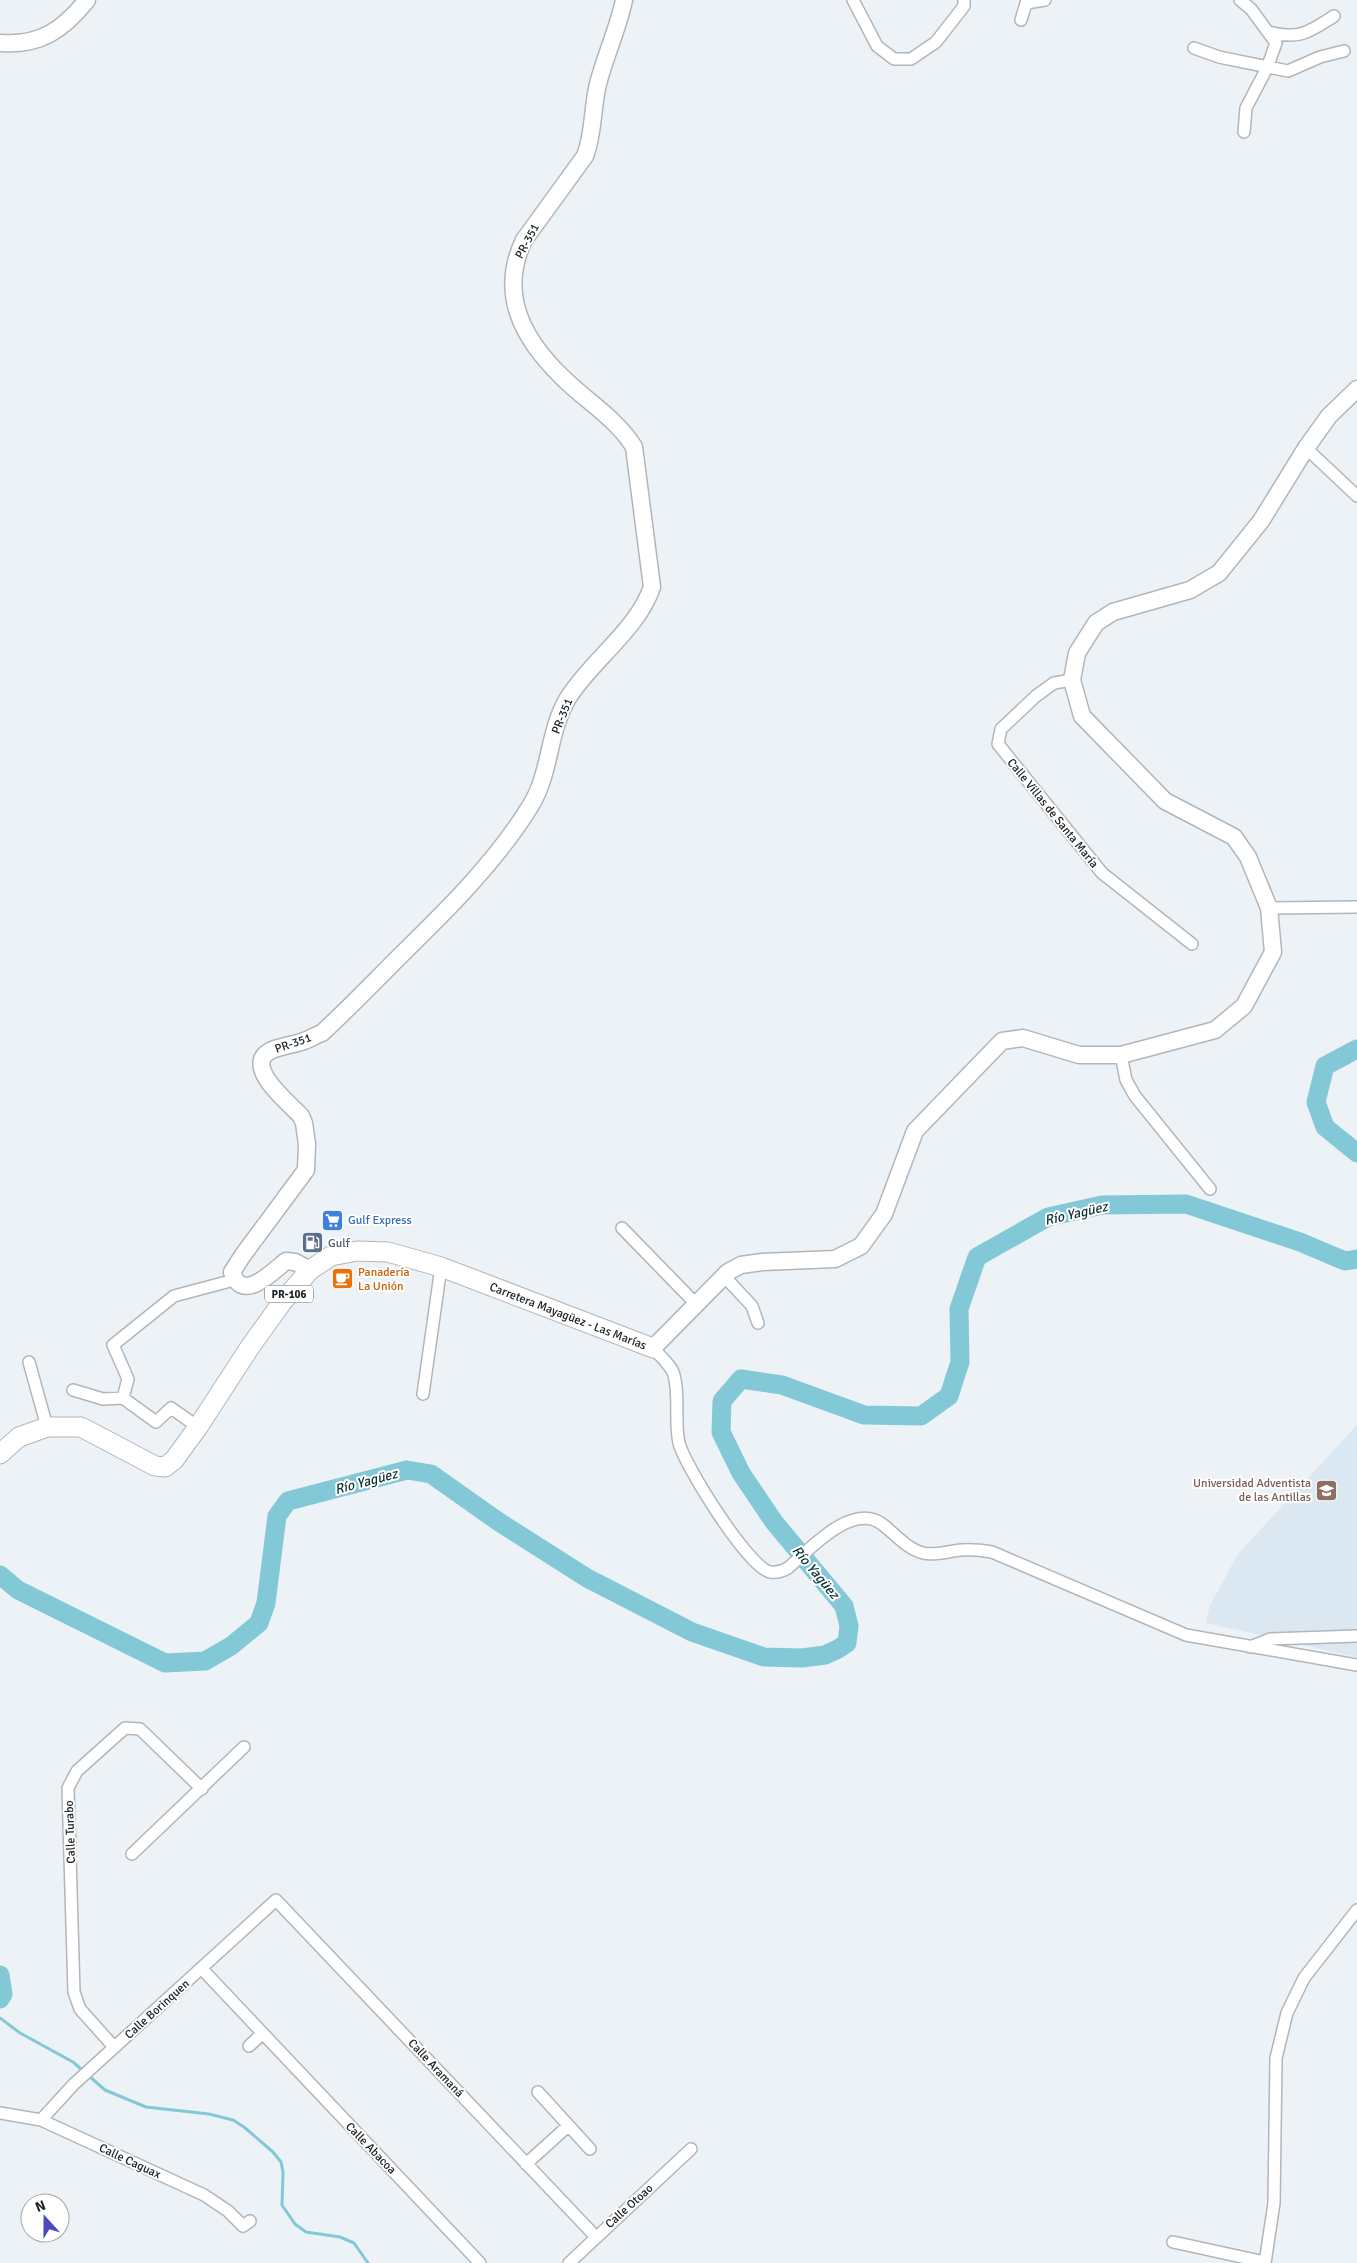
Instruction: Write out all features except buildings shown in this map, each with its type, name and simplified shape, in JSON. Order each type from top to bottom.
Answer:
[{"type":"main road","name":"Carretera Mayagüez - Las Marías","points":[[0,1454],[19,1437],[47,1427],[81,1426],[154,1466],[165,1467],[174,1460],[198,1427],[283,1300],[310,1270],[332,1256],[357,1251],[388,1252],[441,1267],[653,1348]]},
{"type":"street","points":[[0,43],[26,42],[54,33],[72,19],[87,0]]},
{"type":"street","name":"PR-351","points":[[234,1280],[232,1272],[236,1264],[306,1170],[307,1144],[304,1123],[301,1116],[266,1079],[261,1066],[262,1059],[271,1050],[303,1041],[322,1033],[440,918],[472,882],[531,804],[541,786],[553,736],[566,700],[612,646],[642,606],[652,587],[634,447],[622,428],[562,377],[538,349],[518,313],[512,280],[518,253],[524,240],[585,156],[589,145],[598,82],[620,21],[624,0]]},
{"type":"street","points":[[853,0],[877,46],[894,59],[911,59],[936,42],[964,6],[964,0]]},
{"type":"street","points":[[1021,20],[1026,2],[1045,0]]},
{"type":"street","points":[[1240,0],[1251,9],[1270,32],[1276,43],[1267,68],[1246,108],[1244,132]]},
{"type":"street","points":[[1270,32],[1297,36],[1308,33],[1334,16]]},
{"type":"street","points":[[1194,48],[1218,57],[1288,71],[1320,57],[1344,51]]},
{"type":"street","name":"Carretera Mayagüez - Las Marías","points":[[653,1348],[724,1276],[742,1265],[762,1262],[835,1259],[861,1246],[884,1214],[915,1131],[1002,1041],[1023,1038],[1079,1055],[1121,1055],[1215,1030],[1244,1006],[1272,952],[1269,908],[1248,856],[1234,837],[1165,801],[1082,716],[1072,680],[1078,653],[1096,623],[1113,612],[1190,590],[1218,573],[1261,521],[1306,448],[1329,416],[1357,390]]},
{"type":"street","points":[[1306,448],[1357,496]]},
{"type":"street","name":"Calle Villas de Santa María","points":[[1072,680],[1054,683],[1036,696],[1001,729],[998,744],[1102,873],[1192,944]]},
{"type":"street","points":[[1269,908],[1357,907]]},
{"type":"street","points":[[1121,1055],[1126,1080],[1135,1096],[1210,1189]]},
{"type":"street","points":[[622,1228],[696,1304]]},
{"type":"street","points":[[123,1398],[128,1379],[113,1345],[174,1296],[234,1280],[239,1284],[255,1285],[286,1261],[295,1262],[310,1270]]},
{"type":"street","points":[[423,1394],[441,1267]]},
{"type":"street","points":[[724,1276],[752,1306],[758,1323]]},
{"type":"street","points":[[653,1348],[674,1373],[679,1444],[695,1476],[740,1546],[759,1565],[770,1572],[780,1572],[788,1568],[846,1521],[859,1517],[868,1518],[880,1522],[914,1550],[922,1553],[929,1554],[973,1549],[992,1552],[1186,1635],[1248,1648],[1357,1665]]},
{"type":"street","points":[[29,1362],[47,1427]]},
{"type":"street","points":[[73,1390],[103,1400],[123,1398],[156,1422],[171,1408],[198,1427]]},
{"type":"street","points":[[1248,1648],[1270,1639],[1357,1636]]},
{"type":"street","name":"Calle Turabo","points":[[114,2047],[80,2009],[74,1992],[68,1788],[77,1771],[125,1728],[140,1729],[202,1789]]},
{"type":"street","points":[[132,1854],[244,1747]]},
{"type":"street","name":"Calle Borinquen","points":[[41,2120],[98,2061],[202,1969],[276,1900]]},
{"type":"street","name":"Calle Aramaná","points":[[276,1900],[596,2237]]},
{"type":"street","points":[[1173,2242],[1265,2262],[1274,2203],[1276,2058],[1286,2013],[1304,1978],[1357,1910]]},
{"type":"street","name":"Calle Abacoa","points":[[202,1969],[480,2263]]},
{"type":"street","points":[[249,2046],[262,2034]]},
{"type":"street","points":[[538,2092],[590,2150]]},
{"type":"street","name":"Calle Caguax","points":[[0,2113],[41,2120],[204,2195],[228,2211],[243,2226],[250,2221]]},
{"type":"street","points":[[526,2164],[568,2126]]},
{"type":"street","name":"Calle Otoao","points":[[569,2263],[691,2149]]},
{"type":"shaded area","name":"Universidad Adventista de las Antillas","points":[[1357,1425],[1357,1657],[1206,1623],[1210,1605],[1238,1554]]},
{"type":"waterway","name":"Río Yagüez","points":[[1357,1049],[1325,1066],[1316,1102],[1325,1127],[1357,1153]]},
{"type":"waterway","name":"Río Yagüez","points":[[0,1575],[18,1590],[165,1663],[205,1661],[231,1646],[259,1623],[266,1603],[277,1516],[288,1501],[407,1470],[431,1474],[499,1522],[587,1578],[692,1632],[764,1657],[802,1658],[825,1655],[847,1643],[849,1626],[844,1606],[774,1522],[741,1473],[721,1432],[722,1401],[741,1379],[782,1385],[864,1415],[921,1416],[949,1396],[960,1362],[959,1309],[977,1257],[1048,1217],[1102,1205],[1186,1204],[1300,1242],[1345,1261],[1357,1259]]},
{"type":"waterway","name":"Río Yagüez","points":[[0,1975],[3,1994],[0,1999]]},
{"type":"waterway","points":[[0,2018],[20,2033],[73,2062],[105,2090],[146,2107],[209,2114],[233,2120],[244,2127],[273,2152],[281,2162],[283,2172],[282,2205],[295,2224],[306,2232],[340,2237],[354,2243],[368,2263]]},
{"type":"place","name":"Gulf Express","points":[[332,1220]]},
{"type":"place","name":"Gulf","points":[[312,1243]]},
{"type":"place","name":"Panadería La Unión","points":[[342,1279]]},
{"type":"place","name":"Universidad Adventista de las Antillas","points":[[1327,1490]]}]
